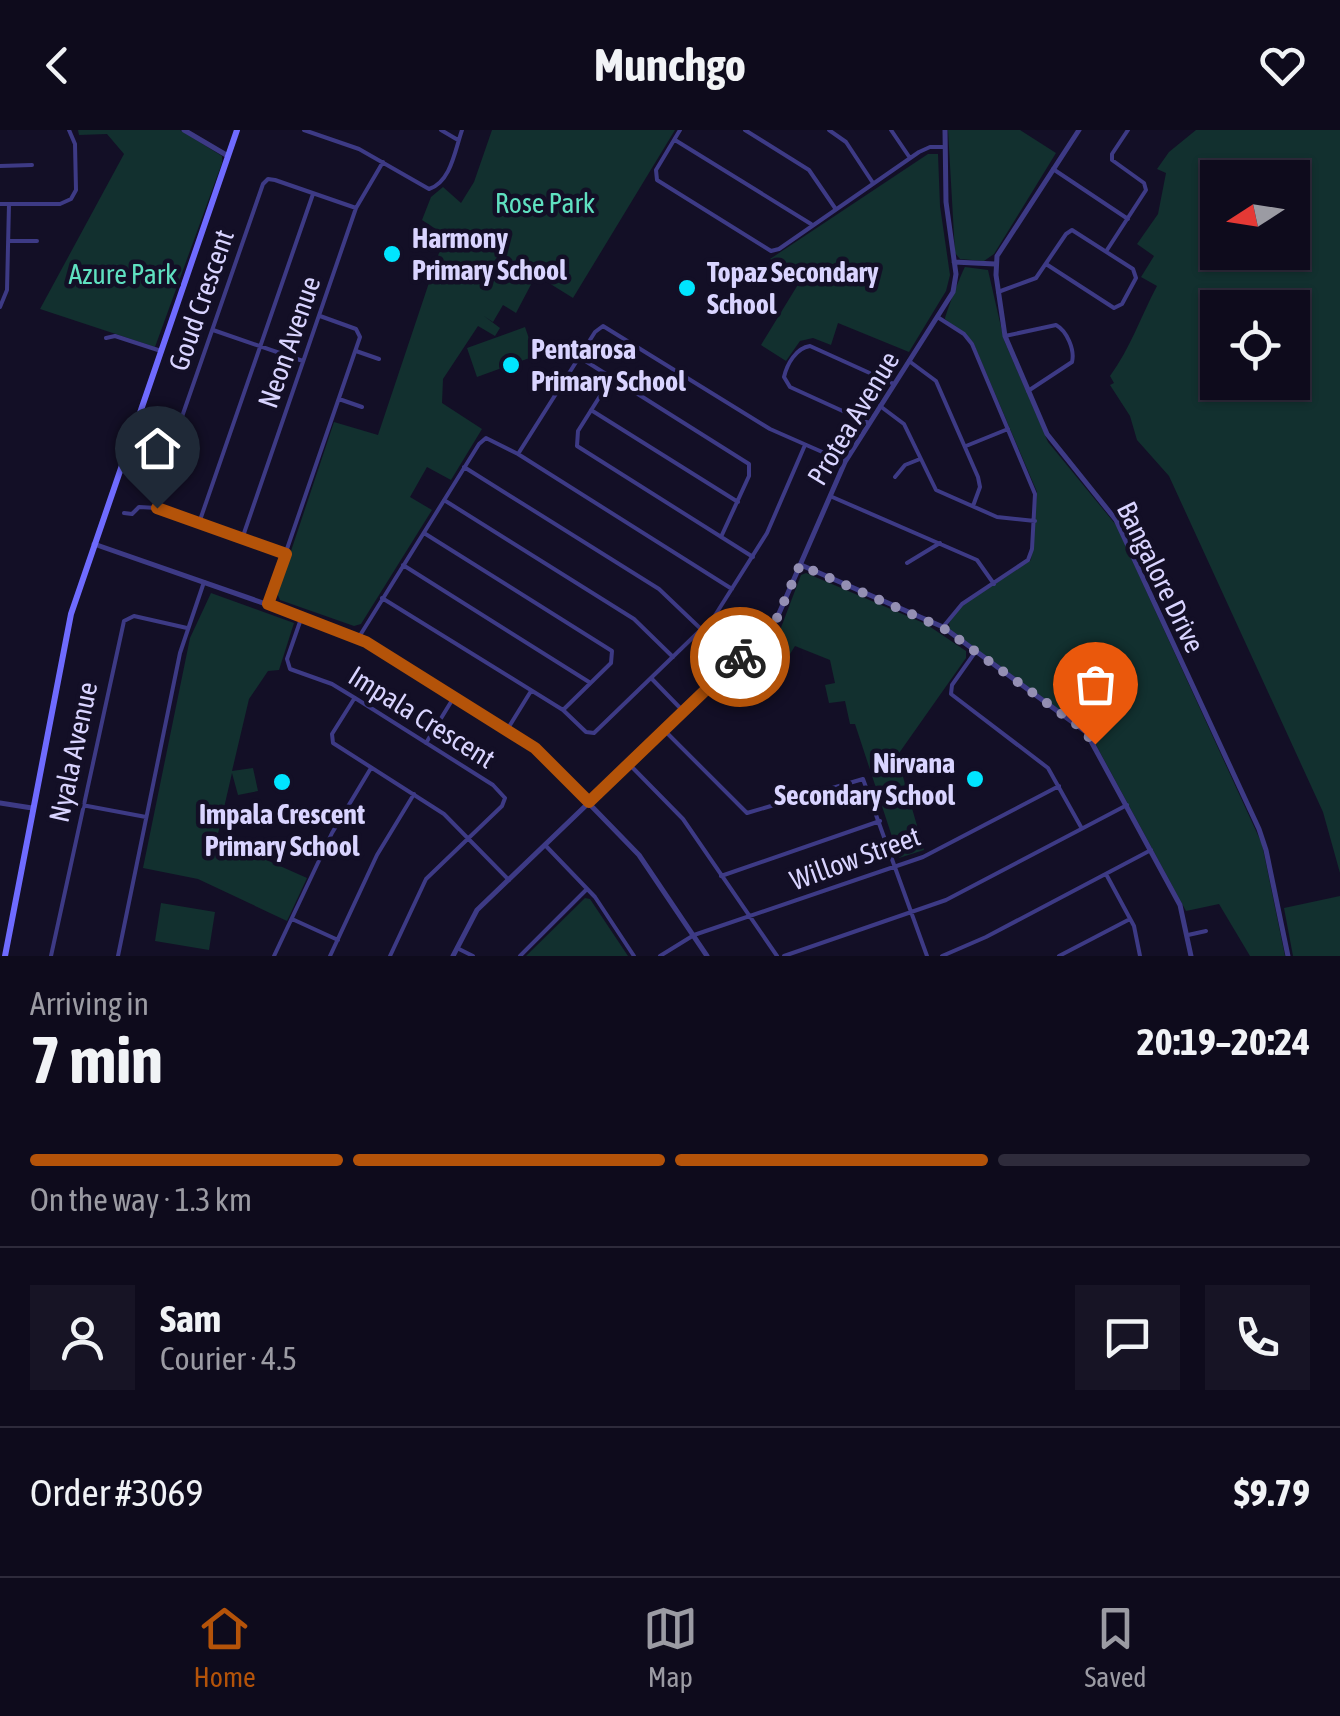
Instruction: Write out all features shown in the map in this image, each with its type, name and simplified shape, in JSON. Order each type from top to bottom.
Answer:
[{"type":"main road","points":[[5,956],[65,638],[237,130]]},
{"type":"street","points":[[0,204],[60,204],[71,199],[76,190],[74,138],[69,130]]},
{"type":"street","points":[[184,130],[228,156]]},
{"type":"street","points":[[304,130],[384,162],[432,189],[448,171],[462,130]]},
{"type":"street","points":[[338,142],[342,130]]},
{"type":"street","points":[[440,130],[458,140]]},
{"type":"street","points":[[680,130],[656,170],[656,180],[774,251],[910,158],[928,148],[945,147]]},
{"type":"street","points":[[744,130],[809,170],[835,208]]},
{"type":"street","points":[[829,130],[846,142],[873,183]]},
{"type":"street","points":[[891,130],[910,158]]},
{"type":"street","name":"Protea Avenue","points":[[453,956],[474,913],[769,629],[844,462],[955,287],[947,212],[945,130]]},
{"type":"street","points":[[954,262],[995,264],[1002,246],[1077,133],[1064,130]]},
{"type":"street","points":[[1106,250],[1146,190],[1142,181],[1112,160],[1128,130]]},
{"type":"street","points":[[674,140],[811,224]]},
{"type":"street","name":"Neon Avenue","points":[[242,538],[356,208],[384,162]]},
{"type":"street","points":[[0,166],[32,164]]},
{"type":"street","points":[[1053,169],[1128,218]]},
{"type":"street","name":"Goud Crescent","points":[[157,508],[153,500],[263,184],[268,179],[276,180],[356,208]]},
{"type":"street","points":[[199,523],[312,194]]},
{"type":"street","points":[[0,306],[8,290],[9,204]]},
{"type":"street","points":[[998,292],[1034,279],[1072,230],[1136,273],[1118,308],[1046,264]]},
{"type":"street","points":[[8,242],[37,241]]},
{"type":"street","name":"Bangalore Drive","points":[[995,264],[1005,336],[1053,445],[1114,516],[1264,842],[1288,956]]},
{"type":"street","points":[[268,604],[360,338],[358,331],[318,316]]},
{"type":"street","points":[[938,318],[964,334],[972,344],[1035,494],[1030,558],[957,607],[943,628]]},
{"type":"street","points":[[1005,336],[1056,325],[1068,339],[1072,362],[1028,391]]},
{"type":"street","points":[[518,454],[597,329],[603,326],[770,429],[844,462]]},
{"type":"street","points":[[212,329],[304,361]]},
{"type":"street","points":[[106,338],[115,336],[161,350]]},
{"type":"street","points":[[869,422],[790,387],[784,377],[793,359],[799,350],[810,346],[894,384]]},
{"type":"street","points":[[356,351],[378,359]]},
{"type":"street","points":[[579,357],[748,463],[750,472],[720,536]]},
{"type":"street","points":[[909,362],[936,381],[979,482],[973,506]]},
{"type":"street","points":[[612,377],[576,435],[578,447],[753,557]]},
{"type":"street","points":[[339,399],[362,407]]},
{"type":"street","points":[[880,406],[901,420],[933,488],[997,517],[1034,521]]},
{"type":"street","points":[[590,410],[738,502]]},
{"type":"street","points":[[965,447],[1008,428]]},
{"type":"street","points":[[358,638],[479,444],[490,438],[732,589]]},
{"type":"street","points":[[382,598],[563,710],[586,732],[596,731],[702,630],[732,589],[771,524],[804,445]]},
{"type":"street","points":[[895,476],[920,459]]},
{"type":"street","points":[[464,467],[658,589],[702,630]]},
{"type":"street","points":[[829,496],[977,560],[994,584]]},
{"type":"street","points":[[444,500],[639,622],[674,657]]},
{"type":"street","points":[[124,513],[132,514],[139,507],[157,508],[286,554]]},
{"type":"street","points":[[424,532],[610,650],[613,662],[563,710]]},
{"type":"street","points":[[907,563],[940,543]]},
{"type":"street","points":[[94,544],[358,638],[541,752],[644,861],[708,956]]},
{"type":"street","points":[[402,565],[590,684]]},
{"type":"street","points":[[800,565],[943,628],[1086,732],[1182,911],[1191,956]]},
{"type":"street","points":[[118,956],[187,628],[204,582]]},
{"type":"street","name":"Nyala Avenue","points":[[50,956],[124,621],[134,616],[187,628]]},
{"type":"street","name":"Impala Crescent","points":[[302,616],[289,668],[332,684],[493,785],[504,796],[504,804],[426,879],[390,956]]},
{"type":"street","points":[[976,651],[952,685],[953,697],[1045,765],[1082,828]]},
{"type":"street","points":[[651,678],[684,712]]},
{"type":"street","points":[[507,730],[531,691]]},
{"type":"street","points":[[426,743],[454,697]]},
{"type":"street","points":[[355,698],[331,739],[336,746],[444,814],[508,880]]},
{"type":"street","points":[[664,730],[747,813],[864,779],[927,956]]},
{"type":"street","points":[[629,764],[682,819],[748,917],[780,956],[950,898],[1127,805]]},
{"type":"street","points":[[274,956],[332,833],[371,768]]},
{"type":"street","name":"Willow Street","points":[[660,956],[694,935],[938,850],[1059,786]]},
{"type":"street","points":[[330,956],[377,855],[414,794]]},
{"type":"street","points":[[0,803],[32,808]]},
{"type":"street","points":[[82,805],[146,817]]},
{"type":"street","points":[[721,876],[880,821]]},
{"type":"street","points":[[546,845],[588,888],[634,956]]},
{"type":"street","points":[[942,956],[1151,850]]},
{"type":"street","points":[[1106,874],[1130,919],[1140,956]]},
{"type":"street","points":[[520,956],[588,888]]},
{"type":"street","points":[[291,919],[338,940]]},
{"type":"street","points":[[1060,956],[1130,919]]},
{"type":"street","points":[[1188,935],[1206,931]]},
{"type":"street","points":[[457,948],[473,956]]},
{"type":"street","points":[[1075,948],[1079,956]]},
{"type":"green space","name":"Azure Park","points":[[78,130],[180,130],[222,156],[155,347],[40,309],[124,154],[107,134],[79,135]]},
{"type":"green space","name":"Rose Park","points":[[492,130],[675,130],[573,298],[536,275],[516,313],[503,305],[493,322],[484,316],[500,328],[495,336],[478,326],[443,379],[442,403],[482,429],[451,480],[427,467],[410,497],[432,510],[361,624],[354,626],[280,600],[277,593],[334,422],[378,435],[445,235],[422,220],[431,197],[443,187],[461,203],[474,182]]},
{"type":"green space","points":[[948,130],[1020,130],[1056,153],[994,254],[984,261],[960,259],[955,253]]},
{"type":"green space","points":[[1196,130],[1340,130],[1340,873],[1323,812],[1169,476],[1137,440],[1130,416],[1110,385],[1114,383],[1110,376],[1157,286],[1141,277],[1154,256],[1137,244],[1158,214],[1166,173],[1157,169],[1169,152]]},
{"type":"green space","points":[[928,154],[938,154],[940,206],[950,275],[946,291],[909,352],[838,323],[831,345],[813,338],[800,341],[786,361],[761,345],[802,278],[770,259]]},
{"type":"green space","points":[[965,267],[988,270],[1004,340],[1048,442],[1116,525],[1262,844],[1285,956],[1250,956],[1219,904],[1186,911],[1089,732],[950,630],[949,623],[960,607],[1031,560],[1037,492],[973,342],[945,319]]},
{"type":"green space","points":[[525,327],[535,356],[477,377],[467,348]]},
{"type":"green space","points":[[806,573],[926,624],[966,651],[966,658],[897,756],[924,850],[899,858],[845,701],[829,703],[825,685],[835,683],[830,660],[795,646],[790,654],[767,642],[777,638],[801,575]]},
{"type":"green space","points":[[211,593],[294,623],[279,670],[268,671],[249,699],[232,771],[253,768],[258,791],[238,795],[232,773],[217,838],[307,878],[287,921],[198,879],[143,868],[190,638]]},
{"type":"green space","points":[[1340,896],[1340,956],[1293,956],[1284,908]]},
{"type":"green space","points":[[585,898],[590,899],[628,956],[526,956]]},
{"type":"green space","points":[[161,903],[215,912],[209,950],[155,941]]},
{"type":"way so far","points":[[740,657],[777,618],[800,565],[943,628],[1080,727],[1095,744]]},
{"type":"place","name":"Harmony Primary School","points":[[392,254]]},
{"type":"place","name":"Topaz Secondary School","points":[[687,288]]},
{"type":"place","name":"Pentarosa Primary School","points":[[511,365]]},
{"type":"place","name":"Nirvana Secondary School","points":[[975,779]]},
{"type":"place","name":"Impala Crescent Primary School","points":[[282,782]]},
{"type":"route","points":[[157,508],[286,554],[268,604],[366,642],[535,748],[589,802],[740,657]]}]
